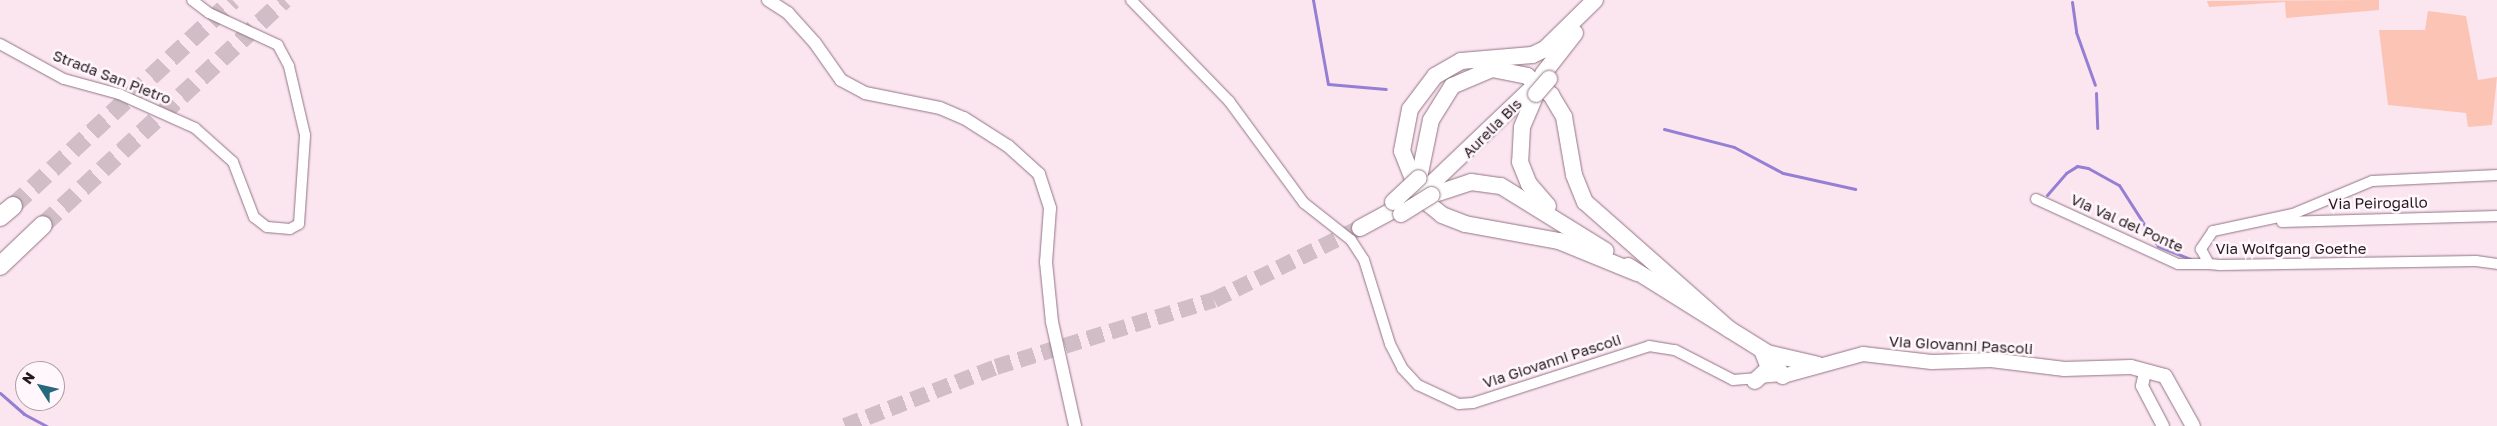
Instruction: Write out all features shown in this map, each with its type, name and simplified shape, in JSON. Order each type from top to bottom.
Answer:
[{"type":"highway","points":[[1596,0],[1545,49],[1532,55],[1461,61],[1435,76],[1410,109],[1402,151],[1420,197],[1442,215],[1465,224],[1559,241],[1637,273]]},
{"type":"highway","name":"Aurelia Bis","points":[[1366,225],[1397,208],[1426,187],[1534,91],[1580,27],[1596,0]]},
{"type":"highway","points":[[1730,330],[1584,202],[1574,175],[1564,117],[1551,95],[1527,76],[1492,69],[1452,86],[1431,120],[1426,187],[1471,182],[1501,186],[1588,239],[1637,273],[1730,330],[1768,353],[1818,365]]},
{"type":"highway","points":[[1534,91],[1520,138],[1523,172],[1549,208],[1588,239]]},
{"type":"highway","points":[[0,266],[43,225]]},
{"type":"highway","points":[[1755,381],[1769,368],[1768,353]]},
{"type":"highway","points":[[1768,353],[1783,376]]},
{"type":"main road","name":"Via Giovanni Pascoli","points":[[1783,376],[1863,354],[1932,362],[1990,360],[2064,369],[2131,367],[2145,372],[2156,370],[2165,376],[2193,426]]},
{"type":"street","name":"Strada San Pietro","points":[[0,44],[64,79],[119,94],[195,128],[233,162],[254,217],[268,227],[290,229],[299,224],[305,135],[288,66],[278,45],[209,13],[192,0]]},
{"type":"street","points":[[768,0],[815,43],[841,80],[865,93],[940,108],[964,118],[1008,146],[1038,174],[1050,208],[1046,262],[1052,322],[1075,426]]},
{"type":"street","name":"Via Giovanni Pascoli","points":[[1131,0],[1229,101],[1304,203],[1351,240],[1364,260],[1390,344],[1402,368],[1418,385],[1460,404],[1473,403],[1649,346],[1675,350],[1733,380],[1755,381],[1783,376]]},
{"type":"street","name":"Via Wolfgang Goethe","points":[[2497,175],[2372,181],[2259,224],[2208,234],[2201,249],[2209,264],[2497,264]]},
{"type":"street","name":"Via Val del Ponte","points":[[2036,198],[2178,264],[2209,264]]},
{"type":"street","name":"Via Peirogallo","points":[[2259,224],[2326,218],[2497,216]]},
{"type":"street","points":[[2145,372],[2142,386],[2163,426]]},
{"type":"shaded area","points":[[2379,0],[2379,10],[2286,18],[2285,2],[2209,7],[2207,1]]},
{"type":"shaded area","points":[[2428,11],[2466,16],[2478,80],[2497,77],[2492,125],[2468,127],[2466,113],[2388,105],[2379,30],[2425,30]]},
{"type":"waterway","points":[[1313,0],[1328,84],[1386,89]]},
{"type":"waterway","points":[[2072,2],[2076,32],[2095,85]]},
{"type":"waterway","points":[[2096,93],[2097,128]]},
{"type":"waterway","points":[[1664,129],[1734,147],[1783,173],[1855,189]]},
{"type":"waterway","points":[[2047,195],[2066,173],[2077,166],[2088,168],[2119,185],[2158,246],[2191,259]]},
{"type":"waterway","points":[[0,393],[24,414],[47,426]]},
{"type":"tunnel","points":[[13,206],[233,0]]},
{"type":"tunnel","points":[[43,225],[284,0]]},
{"type":"tunnel","points":[[845,426],[996,367],[1214,300],[1360,228]]}]
